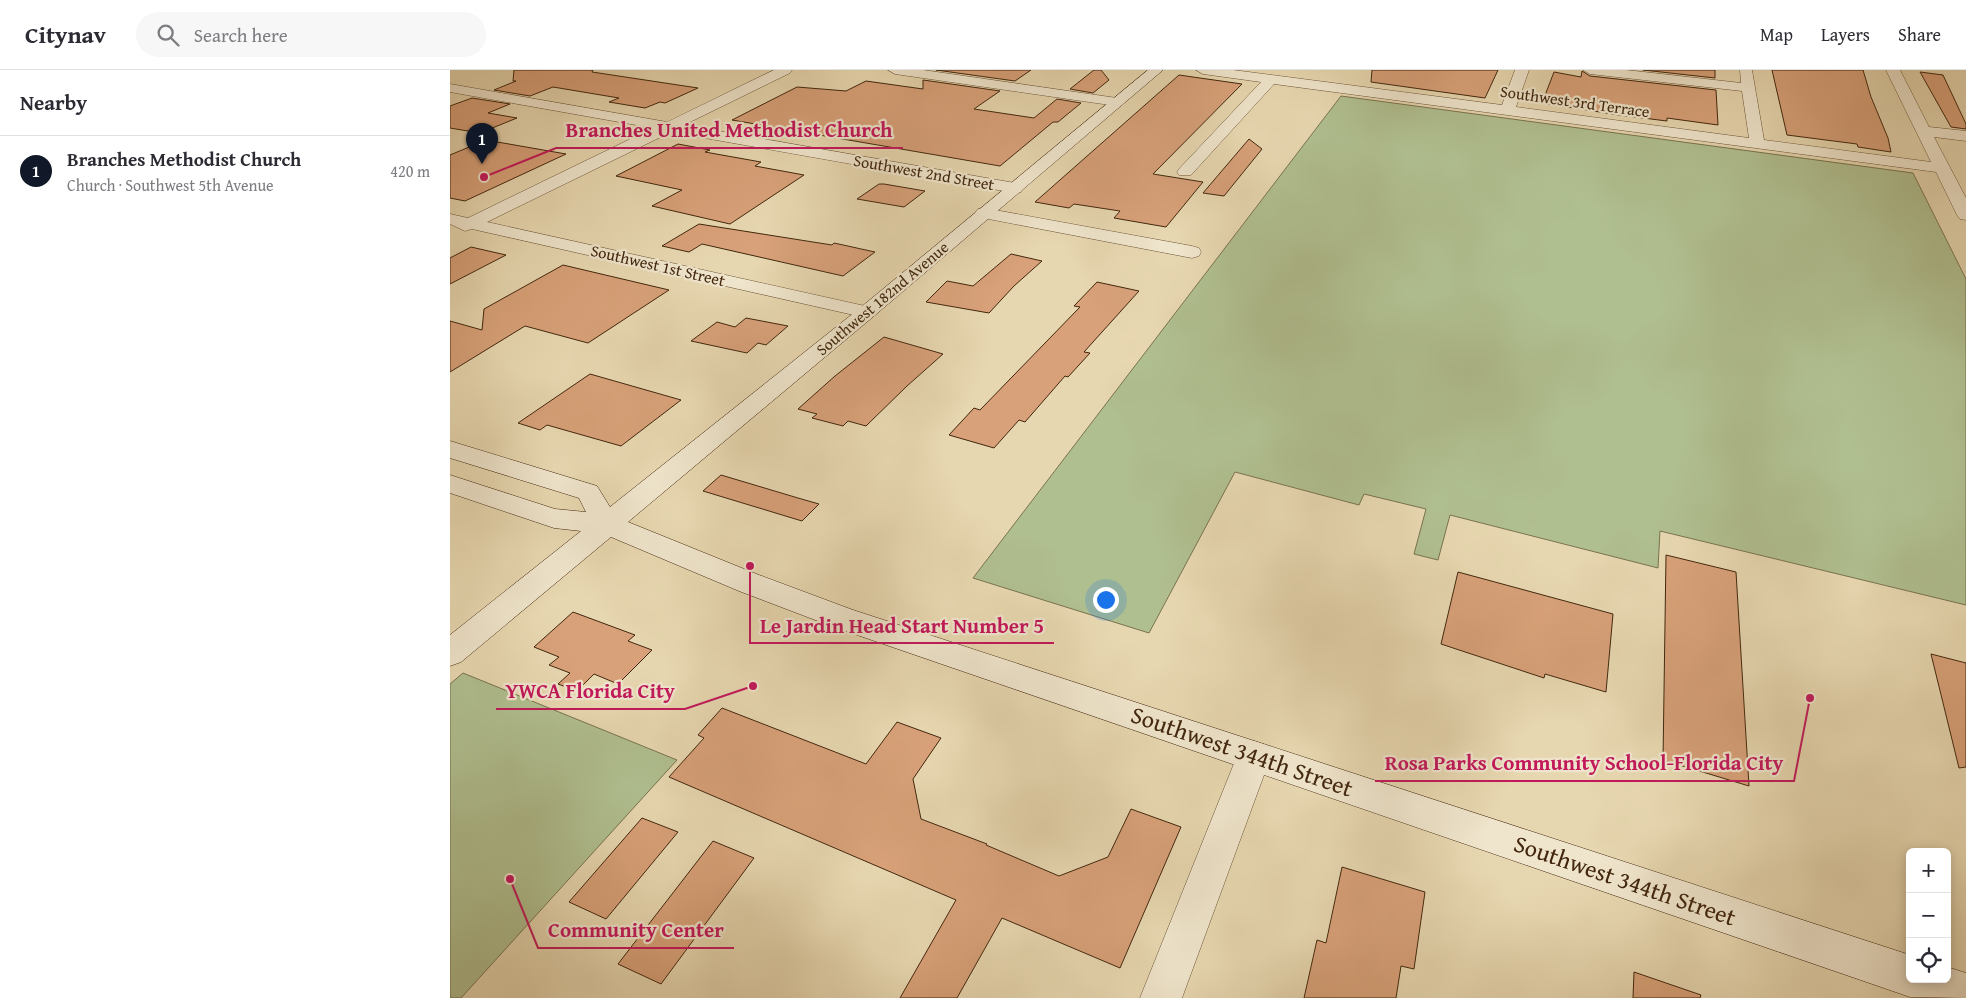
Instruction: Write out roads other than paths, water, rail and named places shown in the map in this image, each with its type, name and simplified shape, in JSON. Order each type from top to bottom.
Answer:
[{"type":"street","points":[[450,234],[785,70]]},
{"type":"street","points":[[895,70],[1117,102]]},
{"type":"street","name":"Southwest 182nd Avenue","points":[[450,653],[867,312],[1156,70]]},
{"type":"street","name":"Southwest 3rd Terrace","points":[[1203,70],[1942,168]]},
{"type":"street","points":[[1508,110],[1522,70]]},
{"type":"street","points":[[1590,70],[1748,88]]},
{"type":"street","points":[[1746,70],[1757,143]]},
{"type":"street","points":[[1893,70],[1966,215]]},
{"type":"street","points":[[1185,172],[1271,79]]},
{"type":"street","name":"Southwest 2nd Street","points":[[450,88],[1015,188]]},
{"type":"street","points":[[1924,131],[1966,136]]},
{"type":"street","name":"Southwest 2nd Street","points":[[984,213],[1192,252]]},
{"type":"street","name":"Southwest 1st Street","points":[[450,219],[867,312]]},
{"type":"street","points":[[450,449],[588,492],[607,524]]},
{"type":"street","name":"Southwest 344th Street","points":[[450,484],[554,518],[607,524],[817,609],[1906,975]]},
{"type":"street","points":[[1161,998],[1254,756]]},
{"type":"street","points":[[1933,983],[1966,994]]},
{"type":"place","name":"Branches Methodist Church","points":[[482,164]]},
{"type":"place","name":"Branches United Methodist Church","points":[[484,177]]},
{"type":"place","name":"Le Jardin Head Start Number 5","points":[[750,566]]},
{"type":"place","name":"YWCA Florida City","points":[[753,686]]},
{"type":"place","name":"Rosa Parks Community School-Florida City","points":[[1810,698]]},
{"type":"place","name":"Community Center","points":[[510,879]]}]
